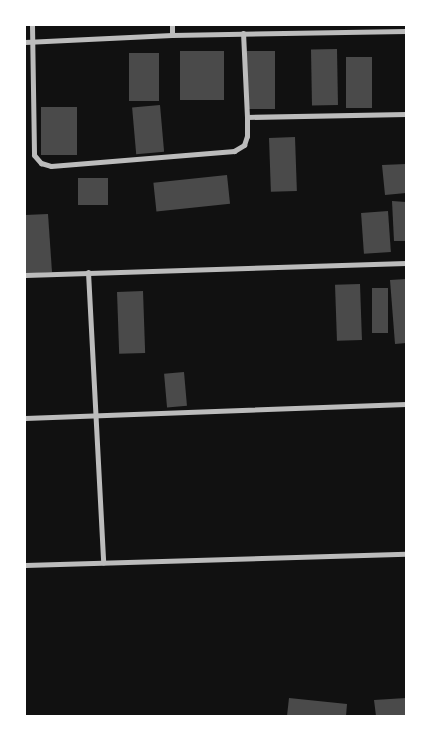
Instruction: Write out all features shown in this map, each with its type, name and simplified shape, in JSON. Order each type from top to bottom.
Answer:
[{"type":"street","points":[[32,25],[34,156],[41,163],[51,166],[234,151],[244,145],[247,136],[247,117],[243,33]]},
{"type":"street","points":[[172,25],[172,35]]},
{"type":"street","points":[[25,42],[172,35],[406,31]]},
{"type":"street","points":[[247,117],[406,114]]},
{"type":"street","points":[[25,275],[406,263]]},
{"type":"street","points":[[88,272],[103,563]]},
{"type":"street","points":[[25,418],[406,404]]},
{"type":"street","points":[[25,565],[406,554]]},
{"type":"building","points":[[311,49],[337,49],[338,105],[312,105]]},
{"type":"building","points":[[180,51],[224,51],[224,100],[180,100]]},
{"type":"building","points":[[247,51],[275,51],[275,109],[247,109]]},
{"type":"building","points":[[129,53],[159,53],[159,101],[129,101]]},
{"type":"building","points":[[346,57],[372,57],[372,108],[346,108]]},
{"type":"building","points":[[160,105],[164,152],[136,154],[132,107]]},
{"type":"building","points":[[41,107],[77,107],[77,155],[41,155]]},
{"type":"building","points":[[295,137],[297,191],[271,192],[269,138]]},
{"type":"building","points":[[406,164],[406,193],[385,195],[382,165]]},
{"type":"building","points":[[227,175],[230,204],[156,212],[153,183]]},
{"type":"building","points":[[78,178],[108,178],[108,205],[78,205]]},
{"type":"building","points":[[392,201],[406,202],[406,241],[394,241]]},
{"type":"building","points":[[388,211],[391,252],[364,254],[361,213]]},
{"type":"building","points":[[48,214],[52,272],[25,274],[25,215]]},
{"type":"building","points":[[406,279],[406,343],[395,344],[390,280]]},
{"type":"building","points":[[360,284],[362,340],[337,341],[335,285]]},
{"type":"building","points":[[372,288],[388,288],[388,333],[372,333]]},
{"type":"building","points":[[143,291],[145,353],[119,354],[117,292]]},
{"type":"building","points":[[184,372],[187,406],[167,408],[164,374]]},
{"type":"building","points":[[289,698],[347,704],[346,716],[287,716]]},
{"type":"building","points":[[406,698],[406,716],[376,716],[374,700]]}]
